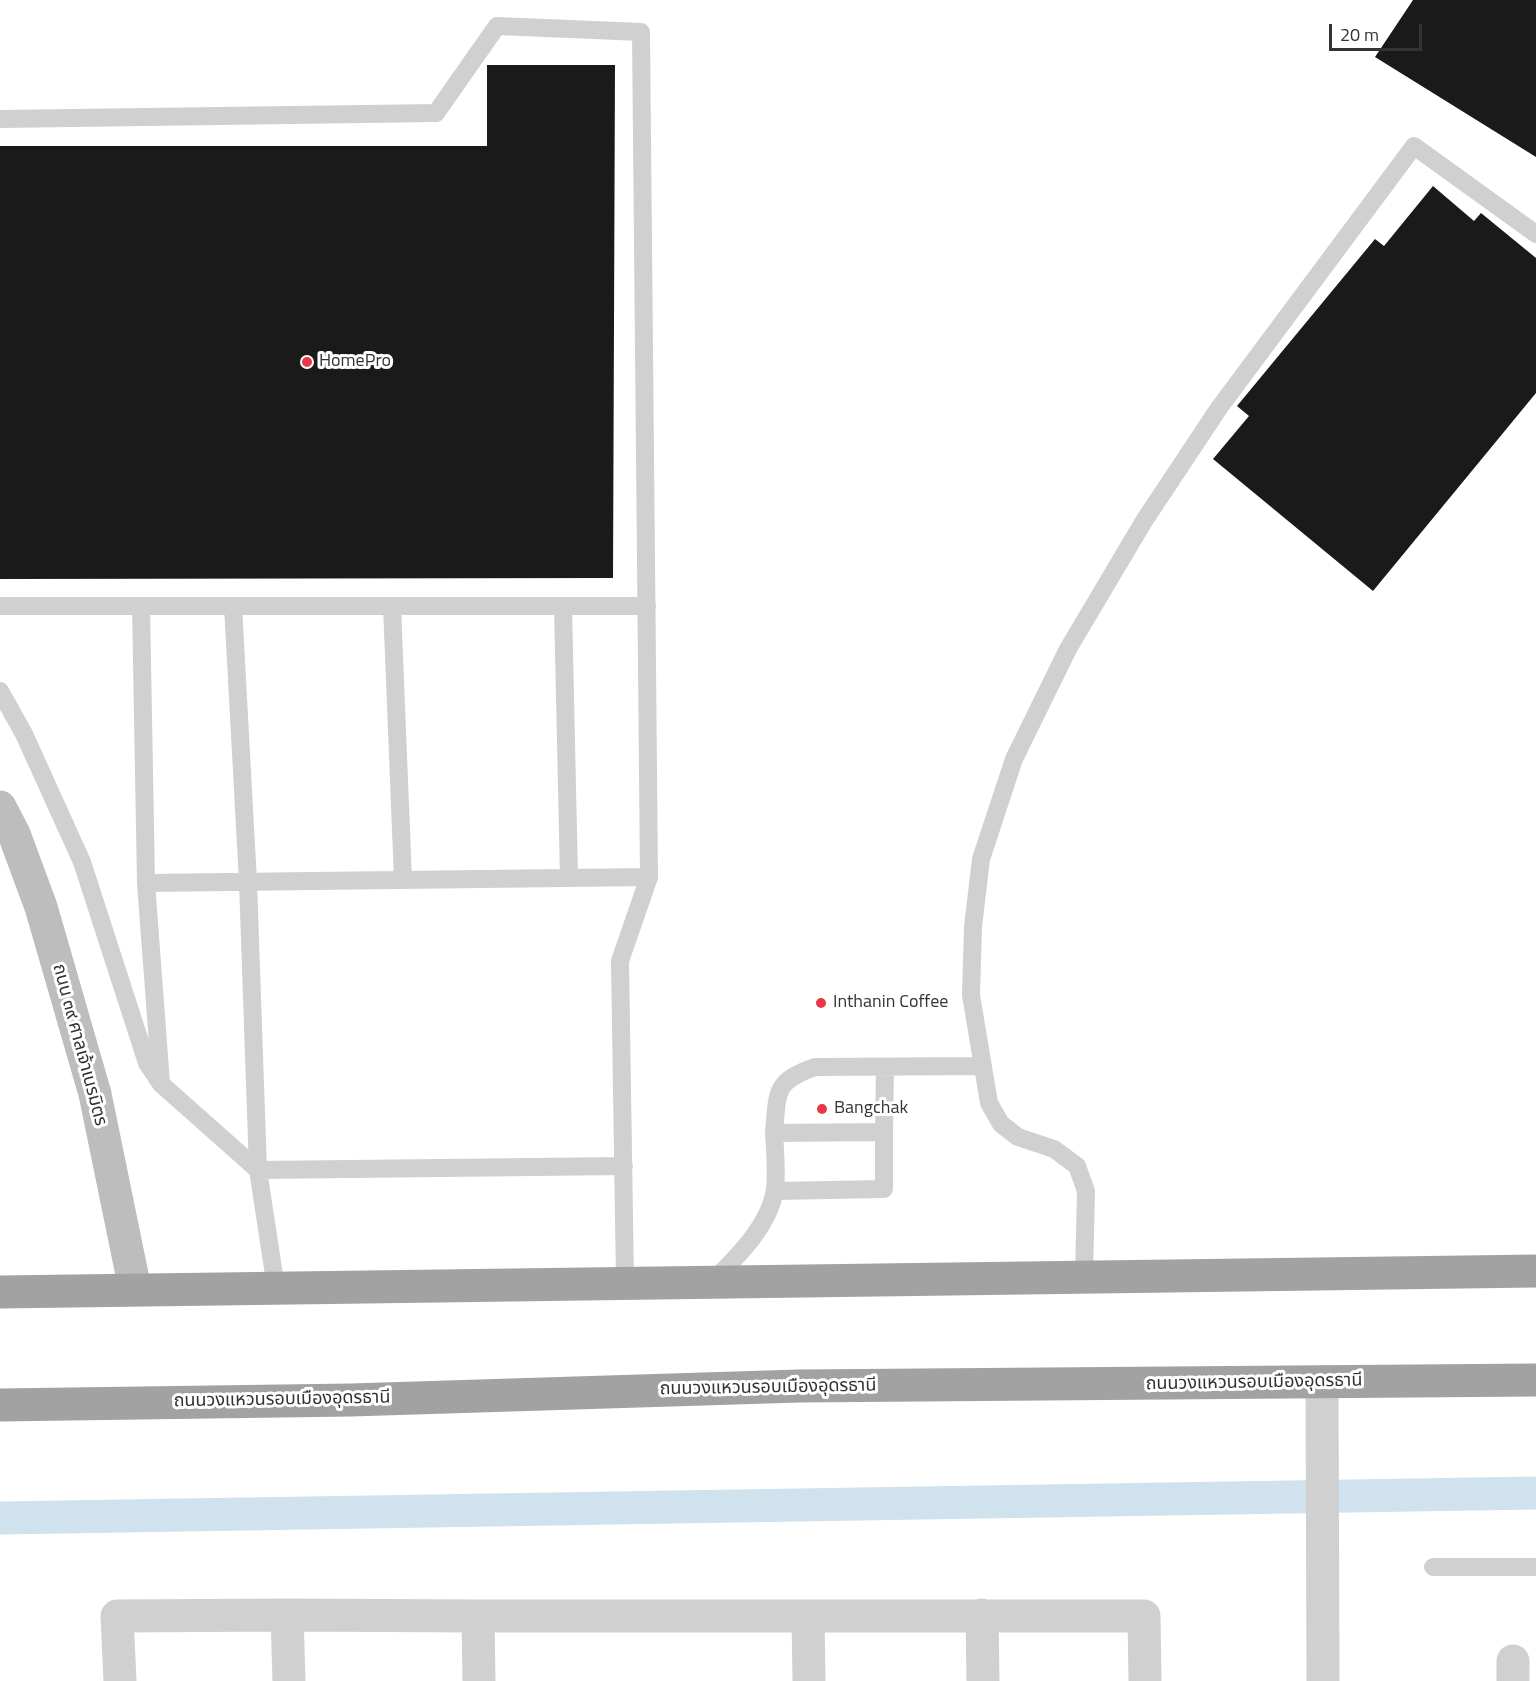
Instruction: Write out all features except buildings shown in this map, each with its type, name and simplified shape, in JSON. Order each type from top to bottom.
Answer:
[{"type":"highway","points":[[0,1292],[1536,1271]]},
{"type":"highway","name":"ถนนวงแหวนรอบเมืองอุดรธานี","points":[[0,1406],[351,1400],[799,1386],[1536,1380]]},
{"type":"main road","name":"ถนน ๓๙ ศาลเจ้าเนรมิตร","points":[[0,807],[14,834],[41,907],[95,1094],[135,1289]]},
{"type":"street","points":[[1322,1382],[1323,1681]]},
{"type":"street","points":[[982,1615],[983,1681]]},
{"type":"street","points":[[120,1681],[117,1616],[982,1615],[1144,1616],[1145,1681]]},
{"type":"street","points":[[287,1616],[289,1681]]},
{"type":"street","points":[[478,1616],[479,1681]]},
{"type":"street","points":[[808,1616],[809,1681]]},
{"type":"lane","points":[[0,119],[435,113],[497,26],[641,32],[650,877],[620,961],[625,1282]]},
{"type":"lane","points":[[1084,1276],[1086,1191],[1077,1166],[1054,1149],[1018,1137],[1001,1124],[989,1103],[971,995],[973,927],[981,859],[1014,759],[1068,649],[1144,521],[1219,408],[1414,146],[1536,234]]},
{"type":"lane","points":[[0,606],[647,606]]},
{"type":"lane","points":[[141,606],[146,883],[161,1084]]},
{"type":"lane","points":[[233,606],[248,882],[258,1170],[276,1287]]},
{"type":"lane","points":[[392,606],[403,880]]},
{"type":"lane","points":[[563,606],[569,878]]},
{"type":"lane","points":[[0,691],[24,734],[82,862],[147,1063],[161,1084],[258,1170],[624,1166]]},
{"type":"lane","points":[[146,883],[650,877]]},
{"type":"lane","points":[[713,1281],[746,1248],[762,1221],[775,1191],[774,1133],[778,1095],[790,1076],[815,1067],[983,1066]]},
{"type":"lane","points":[[775,1191],[884,1189],[885,1067]]},
{"type":"lane","points":[[774,1133],[884,1132]]},
{"type":"lane","points":[[1433,1567],[1536,1567]]},
{"type":"waterway","points":[[0,1518],[1536,1493]]},
{"type":"place","name":"HomePro","points":[[307,362]]},
{"type":"place","name":"Inthanin Coffee","points":[[821,1003]]},
{"type":"place","name":"Bangchak","points":[[822,1109]]}]
